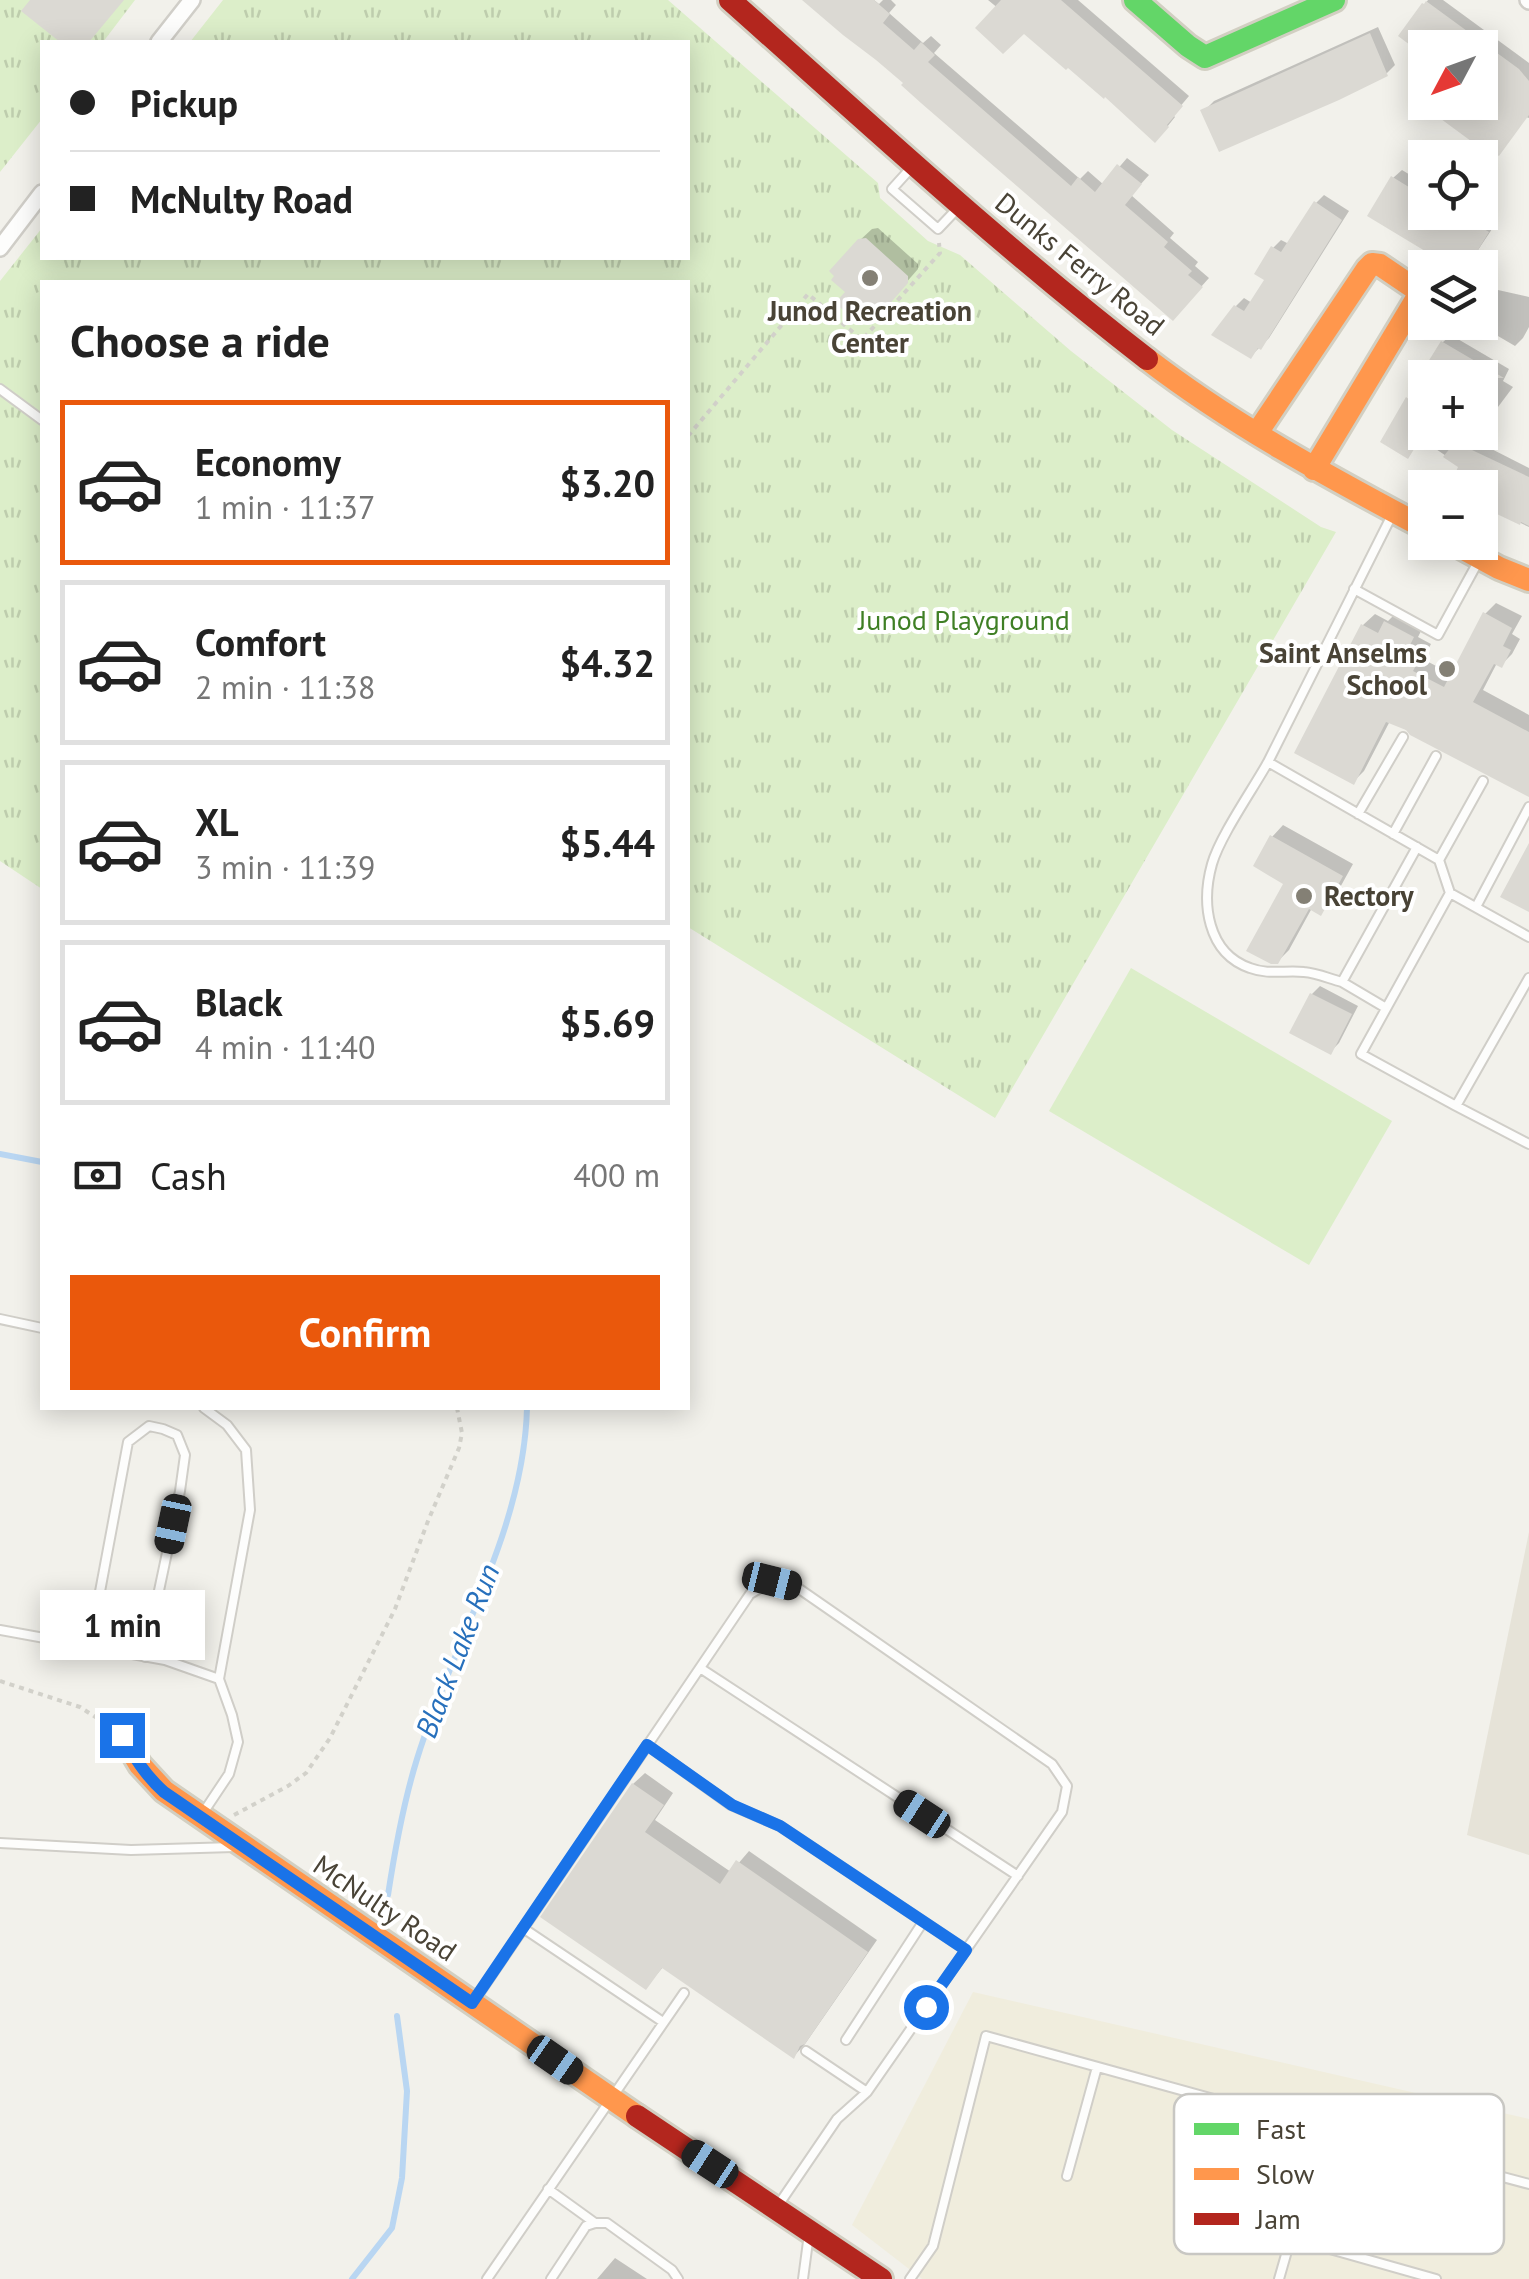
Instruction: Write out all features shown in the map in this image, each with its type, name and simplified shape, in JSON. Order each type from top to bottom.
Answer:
[{"type":"street","points":[[161,40],[192,0]]},
{"type":"street","name":"Dunks Ferry Road","points":[[730,0],[960,206],[1176,381],[1314,469],[1408,519]]},
{"type":"street","points":[[1135,0],[1205,57],[1334,0]]},
{"type":"street","points":[[0,248],[40,196]]},
{"type":"street","points":[[1257,434],[1366,269],[1372,264],[1380,265],[1414,288],[1417,298],[1314,469]]},
{"type":"street","points":[[1484,560],[1529,580]]},
{"type":"street","name":"McNulty Road","points":[[122,1735],[151,1780],[200,1817],[881,2279]]},
{"type":"lane","points":[[914,164],[892,189],[938,228],[960,206]]},
{"type":"lane","points":[[0,390],[40,419]]},
{"type":"lane","points":[[1386,1008],[1342,982],[1305,972],[1280,974],[1252,969],[1229,957],[1212,934],[1207,898],[1212,861],[1268,762],[1394,511]]},
{"type":"lane","points":[[1354,590],[1438,635],[1479,560]]},
{"type":"lane","points":[[1358,814],[1403,737]]},
{"type":"lane","points":[[1393,834],[1436,756]]},
{"type":"lane","points":[[1268,762],[1439,860],[1450,893],[1529,937]]},
{"type":"lane","points":[[1439,860],[1483,781]]},
{"type":"lane","points":[[1476,908],[1528,807]]},
{"type":"lane","points":[[1342,982],[1417,848]]},
{"type":"lane","points":[[1450,893],[1360,1054],[1529,1144]]},
{"type":"lane","points":[[1456,1106],[1528,980]]},
{"type":"lane","points":[[0,1319],[40,1328]]},
{"type":"lane","points":[[200,1817],[229,1774],[238,1742],[218,1680],[250,1510],[246,1450],[227,1425],[207,1410]]},
{"type":"lane","points":[[90,1645],[128,1442],[148,1426],[164,1428],[178,1436],[185,1455],[144,1656]]},
{"type":"lane","points":[[472,2003],[750,1594],[772,1581],[798,1588],[1052,1764],[1067,1786],[1062,1812],[1018,1876],[868,2092],[836,2119],[776,2208]]},
{"type":"lane","points":[[0,1630],[166,1660],[218,1680]]},
{"type":"lane","points":[[700,1668],[1018,1876]]},
{"type":"lane","points":[[647,1745],[732,1805],[780,1826],[966,1950]]},
{"type":"lane","points":[[0,1842],[131,1850],[243,1847]]},
{"type":"lane","points":[[846,2040],[923,1922]]},
{"type":"lane","points":[[523,1928],[664,2022]]},
{"type":"lane","points":[[487,2279],[684,1992]]},
{"type":"lane","points":[[910,2279],[933,2246],[986,2036],[1195,2094]]},
{"type":"lane","points":[[806,2051],[868,2092]]},
{"type":"lane","points":[[1067,2176],[1097,2067]]},
{"type":"lane","points":[[1504,2177],[1529,2184]]},
{"type":"lane","points":[[548,2189],[595,2222]]},
{"type":"lane","points":[[551,2279],[586,2226],[595,2222],[607,2222],[672,2270],[678,2279]]},
{"type":"lane","points":[[803,2279],[810,2230]]},
{"type":"lane","points":[[1279,2279],[1286,2254]]},
{"type":"lane","points":[[1348,2254],[1436,2279]]},
{"type":"path","points":[[690,434],[808,294],[862,340],[940,253],[938,228]]},
{"type":"path","points":[[237,1813],[306,1773],[330,1738],[395,1610],[455,1459],[462,1433],[457,1410]]},
{"type":"path","points":[[0,1681],[80,1707],[122,1735]]},
{"type":"shaded area","points":[[1529,1532],[1529,1855],[1467,1835]]},
{"type":"shaded area","points":[[973,1992],[1420,2094],[1174,2094],[1174,2254],[1504,2254],[1504,2113],[1529,2119],[1529,2279],[922,2279],[852,2225]]},
{"type":"green space","points":[[0,0],[135,0],[105,40],[40,40],[40,122],[0,172]]},
{"type":"green space","name":"Junod Playground","points":[[223,0],[668,0],[878,183],[880,198],[928,241],[960,255],[1071,351],[1172,430],[1321,527],[1336,532],[995,1118],[690,928],[690,280],[40,280],[40,888],[0,861],[0,281],[40,231],[40,260],[690,260],[690,40],[192,40]]},
{"type":"green space","points":[[1131,968],[1392,1121],[1309,1265],[1049,1111]]},
{"type":"building","points":[[30,0],[124,0],[91,40],[57,40],[21,11]]},
{"type":"building","points":[[802,0],[874,0],[890,14],[883,23],[914,50],[921,42],[935,55],[928,62],[1071,186],[1078,177],[1095,192],[1117,164],[1142,184],[1125,205],[1168,242],[1164,247],[1192,271],[1188,275],[1203,287],[1173,321],[921,103],[903,83]]},
{"type":"building","points":[[1001,0],[1061,0],[1183,106],[1155,143],[1105,97],[1024,34],[1003,54],[975,28]]},
{"type":"building","points":[[1426,1],[1466,30],[1408,30],[1408,44],[1398,36]]},
{"type":"building","points":[[1370,33],[1388,76],[1219,152],[1200,110]]},
{"type":"building","points":[[1498,54],[1529,81],[1529,115],[1499,156],[1498,140],[1470,140],[1442,120],[1498,120]]},
{"type":"building","points":[[1391,176],[1408,186],[1408,230],[1489,232],[1478,250],[1423,250],[1367,216]]},
{"type":"building","points":[[1314,201],[1342,220],[1261,350],[1258,348],[1251,359],[1211,335],[1234,305],[1244,311],[1264,280],[1254,274],[1271,246],[1281,252]]},
{"type":"building","name":"Junod Recreation Center","points":[[866,238],[908,276],[908,283],[886,308],[879,304],[864,321],[856,321],[835,303],[845,292],[831,280],[834,276],[829,271],[858,239]]},
{"type":"building","points":[[1441,341],[1473,360],[1429,360]]},
{"type":"building","points":[[1406,397],[1408,450],[1414,450],[1408,459],[1380,442]]},
{"type":"building","points":[[1449,450],[1472,450],[1529,477],[1529,526],[1498,515],[1498,470],[1457,470],[1458,467],[1443,457]]},
{"type":"building","points":[[1483,612],[1512,628],[1503,646],[1511,650],[1502,668],[1494,664],[1473,702],[1529,732],[1529,797],[1386,722],[1354,785],[1294,753],[1361,624],[1378,633],[1384,621],[1414,637],[1408,649],[1421,656],[1413,671],[1444,687]]},
{"type":"building","name":"Rectory","points":[[1270,835],[1343,876],[1321,916],[1309,909],[1278,964],[1246,951],[1283,884],[1253,866]]},
{"type":"building","points":[[1529,843],[1529,912],[1500,897]]},
{"type":"building","points":[[1310,993],[1352,1014],[1331,1055],[1289,1033]]},
{"type":"building","points":[[632,1783],[664,1805],[645,1832],[720,1884],[736,1860],[868,1952],[794,2059],[662,1968],[646,1990],[540,1917]]},
{"type":"waterway","name":"Black Lake Run","points":[[0,1154],[40,1162]]},
{"type":"waterway","name":"Black Lake Run","points":[[388,1895],[417,1759],[484,1586],[513,1498],[527,1410]]},
{"type":"waterway","name":"Black Lake Run","points":[[352,2279],[392,2228],[402,2178],[407,2091],[397,2016]]},
{"type":"traffic: fast","points":[[1135,0],[1205,57],[1334,0]]},
{"type":"traffic: slow","points":[[1257,433],[1367,269],[1372,264],[1380,265],[1414,288],[1417,298],[1314,469]]},
{"type":"traffic: slow","points":[[1147,359],[1247,428],[1408,519]]},
{"type":"traffic: slow","points":[[1484,560],[1529,580]]},
{"type":"traffic: slow","points":[[122,1735],[140,1765],[164,1791],[637,2116]]},
{"type":"traffic: jam","points":[[730,0],[987,228],[1147,359]]},
{"type":"traffic: jam","points":[[637,2116],[881,2279]]},
{"type":"place","name":"Junod Recreation Center","points":[[870,278]]},
{"type":"place","name":"Saint Anselms School","points":[[1447,669]]},
{"type":"place","name":"Rectory","points":[[1304,896]]},
{"type":"route","points":[[122,1735],[138,1764],[164,1792],[472,2003],[647,1745],[732,1805],[780,1826],[966,1950],[926,2007]]}]
